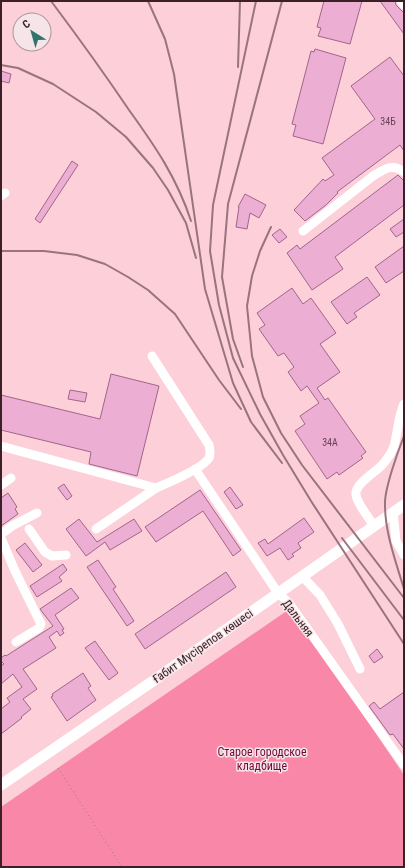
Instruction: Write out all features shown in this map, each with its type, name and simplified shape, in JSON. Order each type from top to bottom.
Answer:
[{"type":"main road","name":"Ғабит Мүсірепов көшесі","points":[[1,785],[153,681],[404,505]]},
{"type":"lane","points":[[401,1],[404,5]]},
{"type":"lane","points":[[303,231],[373,176],[390,168],[399,168],[404,172]]},
{"type":"lane","points":[[96,529],[156,488],[195,469],[206,462],[210,457],[209,446],[152,356]]},
{"type":"lane","points":[[374,526],[356,498],[356,490],[378,470],[392,452],[404,404]]},
{"type":"lane","points":[[1,446],[156,488]]},
{"type":"lane","name":"Дальняя","points":[[195,469],[278,593],[289,603],[404,765]]},
{"type":"lane","points":[[1,485],[11,478]]},
{"type":"lane","points":[[393,512],[396,541],[404,555]]},
{"type":"lane","points":[[1,534],[12,526],[37,513]]},
{"type":"lane","points":[[29,529],[45,552],[52,556],[66,555]]},
{"type":"lane","points":[[1,538],[15,571],[41,624],[39,628],[16,642]]},
{"type":"lane","points":[[302,576],[320,595],[338,624],[360,669]]},
{"type":"path","points":[[58,768],[122,867]]},
{"type":"green space","name":"Старое городское кладбище","points":[[291,608],[404,775],[404,867],[1,867],[1,807]]},
{"type":"building","points":[[324,1],[362,1],[350,44],[318,36],[321,28],[317,27]]},
{"type":"building","points":[[380,1],[395,1],[396,5],[404,13],[404,34]]},
{"type":"building","points":[[315,49],[346,58],[323,144],[293,136],[296,125],[292,124],[311,51],[314,52]]},
{"type":"building","points":[[390,57],[404,76],[404,151],[400,145],[337,192],[338,193],[326,205],[305,221],[294,210],[323,179],[325,181],[334,175],[322,158],[375,119],[351,86]]},
{"type":"building","points":[[1,71],[11,74],[9,83],[1,81]]},
{"type":"building","points":[[72,161],[78,165],[40,223],[35,219]]},
{"type":"building","points":[[398,175],[404,181],[404,205],[335,257],[343,269],[312,290],[287,253],[297,245],[300,249]]},
{"type":"building","points":[[245,194],[266,205],[259,218],[250,213],[247,229],[236,227],[238,207]]},
{"type":"building","points":[[404,219],[404,232],[396,237],[390,229]]},
{"type":"building","points":[[280,229],[287,237],[279,243],[272,235]]},
{"type":"building","points":[[404,246],[404,271],[386,283],[375,267]]},
{"type":"building","points":[[367,277],[380,295],[354,313],[357,317],[347,324],[331,302]]},
{"type":"building","points":[[292,288],[303,304],[311,298],[336,333],[320,344],[340,372],[317,388],[325,400],[328,398],[366,452],[361,456],[363,458],[339,475],[337,472],[327,479],[295,431],[305,424],[300,416],[319,403],[307,386],[301,391],[288,372],[294,367],[284,353],[278,356],[259,329],[265,325],[257,313]]},
{"type":"building","points":[[111,374],[159,386],[137,476],[89,464],[91,452],[1,430],[1,395],[100,419]]},
{"type":"building","points":[[70,390],[87,393],[85,402],[68,399]]},
{"type":"building","points":[[64,484],[72,496],[67,500],[58,488]]},
{"type":"building","points":[[230,487],[243,505],[236,509],[224,492]]},
{"type":"building","points":[[200,490],[241,550],[233,556],[203,511],[156,542],[145,527]]},
{"type":"building","points":[[8,493],[17,507],[15,509],[18,514],[1,526],[1,498]]},
{"type":"building","points":[[304,518],[314,532],[298,543],[301,548],[292,554],[294,556],[288,560],[280,548],[267,556],[258,543],[265,539],[268,544]]},
{"type":"building","points":[[79,519],[97,542],[134,519],[142,531],[110,550],[105,542],[86,556],[66,529]]},
{"type":"building","points":[[25,543],[42,565],[33,572],[16,550]]},
{"type":"building","points":[[98,560],[116,587],[113,589],[134,621],[127,626],[87,567]]},
{"type":"building","points":[[63,564],[67,570],[59,577],[62,581],[37,597],[30,586]]},
{"type":"building","points":[[226,572],[236,587],[145,649],[135,634]]},
{"type":"building","points":[[71,588],[79,598],[55,615],[64,629],[62,630],[64,633],[60,636],[57,631],[49,637],[56,648],[23,669],[37,689],[23,699],[31,709],[1,734],[1,709],[10,702],[7,698],[22,687],[13,674],[1,684],[1,666],[4,664],[1,661],[1,658],[53,626],[40,609]]},
{"type":"building","points":[[95,641],[118,673],[109,680],[85,648]]},
{"type":"building","points":[[377,649],[383,657],[374,663],[369,656]]},
{"type":"building","points":[[83,673],[91,686],[88,688],[96,700],[67,721],[51,697],[53,696],[52,694]]},
{"type":"building","points":[[404,692],[404,749],[393,734],[390,735],[369,706],[374,702],[380,709]]},
{"type":"railway","points":[[51,1],[148,136],[172,176],[191,221]]},
{"type":"railway","points":[[148,1],[165,39],[174,74],[205,289],[233,383],[251,422],[282,463]]},
{"type":"railway","points":[[238,67],[240,1]]},
{"type":"railway","points":[[256,1],[213,205],[210,251],[219,305],[233,358],[260,414],[311,501],[404,644]]},
{"type":"railway","points":[[243,367],[233,339],[222,277],[228,204],[282,1]]},
{"type":"railway","points":[[1,65],[18,68],[53,84],[96,112],[126,137],[153,168],[168,190],[186,223],[196,258]]},
{"type":"railway","points":[[271,227],[260,251],[252,276],[247,306],[252,356],[263,397],[281,433],[302,465],[404,598]]},
{"type":"railway","points":[[1,251],[44,251],[77,255],[105,264],[148,290],[175,314],[219,380],[241,409]]},
{"type":"railway","points":[[404,436],[395,460],[385,498],[385,516],[389,537],[404,589]]},
{"type":"railway","points":[[342,538],[404,620]]}]
